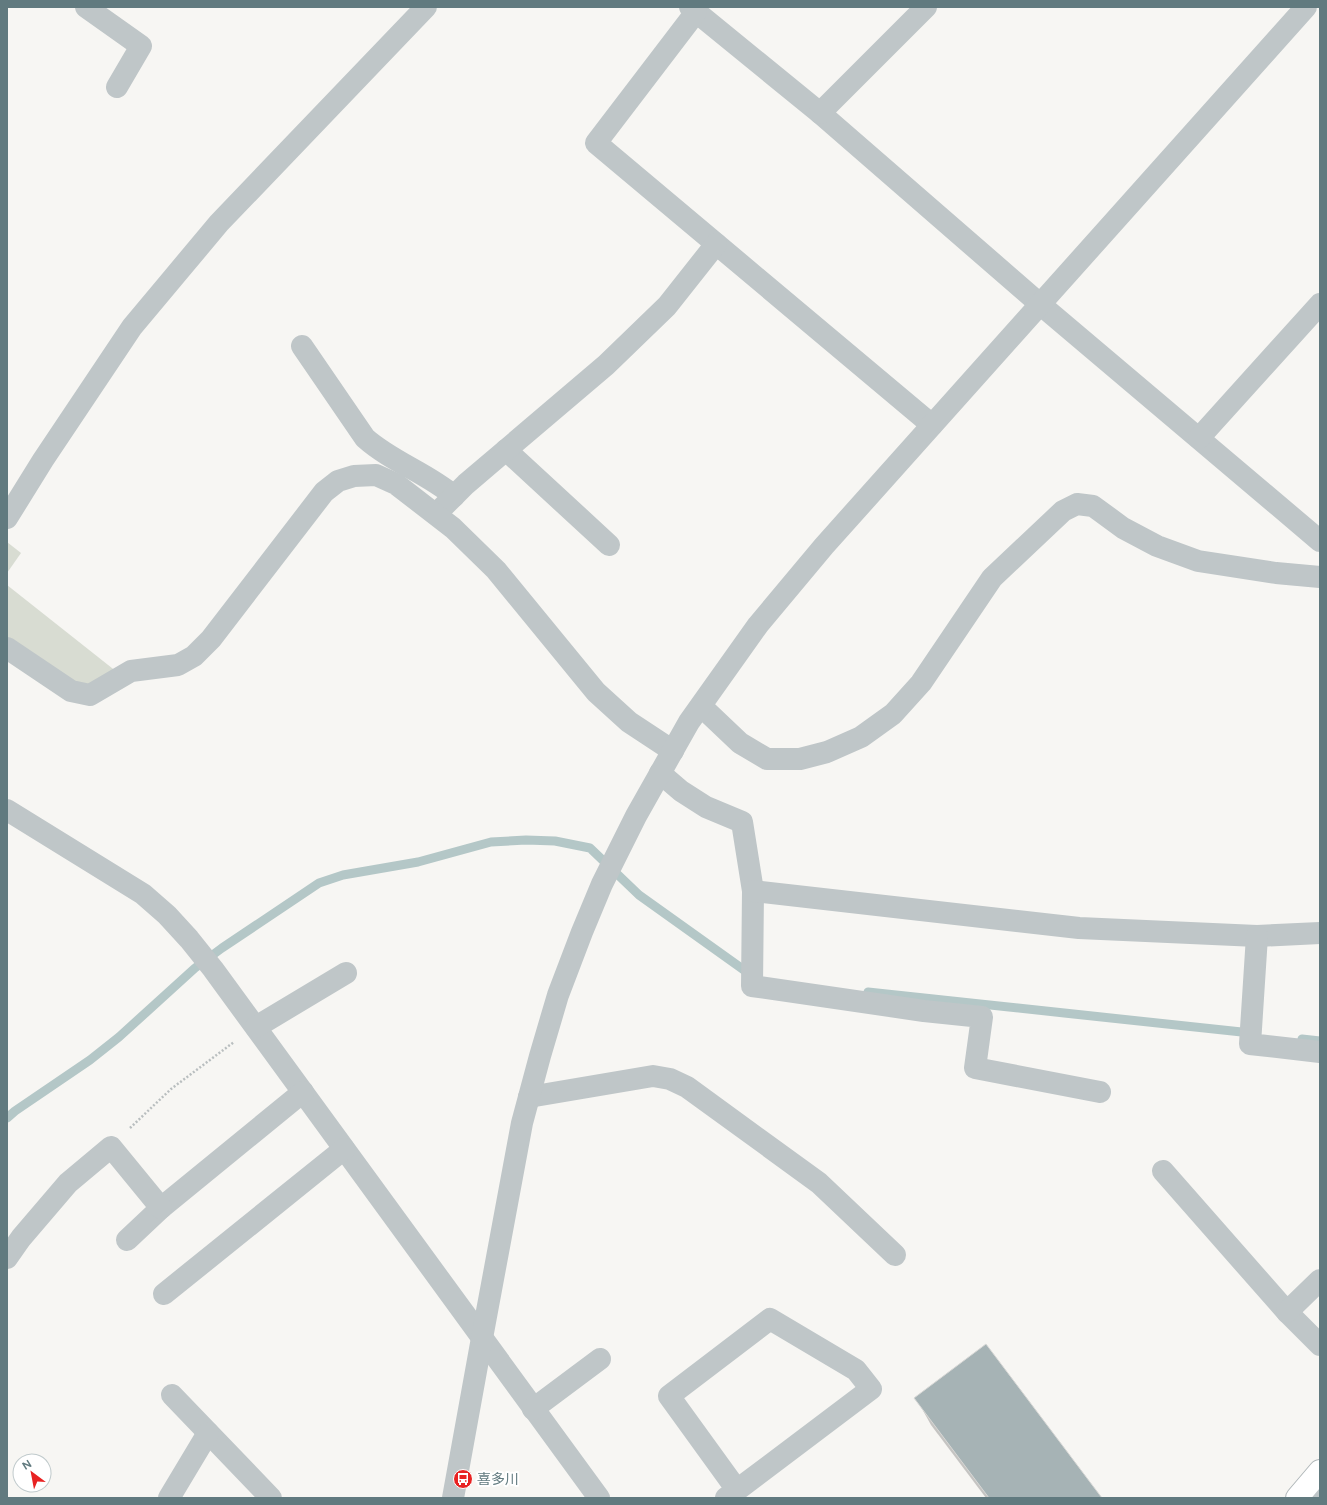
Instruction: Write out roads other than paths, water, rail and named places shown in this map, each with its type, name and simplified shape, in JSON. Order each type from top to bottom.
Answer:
[{"type":"street","points":[[86,7],[141,46],[117,87]]},
{"type":"street","points":[[7,518],[43,460],[132,327],[172,278],[219,223],[426,7]]},
{"type":"street","points":[[820,113],[926,7]]},
{"type":"street","points":[[454,1498],[507,1199],[529,1097],[558,995],[602,884],[636,816],[689,722],[758,625],[824,546],[1306,7]]},
{"type":"street","points":[[932,425],[596,143],[693,9],[820,113],[1041,304],[1320,541]]},
{"type":"street","points":[[436,514],[506,450],[606,365],[667,306],[716,244]]},
{"type":"street","points":[[1199,438],[1320,304]]},
{"type":"street","points":[[302,346],[365,438],[378,449],[442,486],[454,496]]},
{"type":"street","points":[[506,450],[609,545]]},
{"type":"street","points":[[396,484],[399,461]]},
{"type":"street","points":[[7,648],[71,691],[90,695],[131,671],[178,665],[194,656],[211,639],[324,492],[338,481],[354,476],[376,475],[396,484],[453,528],[496,570],[596,692],[630,722],[673,751]]},
{"type":"street","points":[[701,706],[740,743],[767,758],[800,759],[827,752],[861,736],[893,714],[921,683],[992,578],[1063,511],[1077,504],[1093,506],[1123,528],[1158,546],[1198,561],[1276,573],[1320,577]]},
{"type":"street","points":[[660,773],[680,791],[706,807],[742,822],[753,891],[752,986],[924,1011],[982,1017],[975,1068],[1100,1092]]},
{"type":"street","points":[[7,810],[143,894],[167,915],[200,952],[598,1498]]},
{"type":"street","points":[[753,891],[1079,928],[1257,936],[1320,933]]},
{"type":"street","points":[[1257,936],[1250,1044],[1320,1052]]},
{"type":"street","points":[[256,1027],[346,973]]},
{"type":"street","points":[[529,1097],[653,1076],[670,1079],[687,1087],[819,1183],[895,1255]]},
{"type":"street","points":[[127,1240],[162,1208],[303,1092]]},
{"type":"street","points":[[7,1258],[21,1238],[68,1183],[111,1147],[162,1208]]},
{"type":"street","points":[[164,1294],[344,1149]]},
{"type":"street","points":[[1163,1171],[1287,1312],[1320,1345]]},
{"type":"street","points":[[1287,1312],[1320,1280]]},
{"type":"street","points":[[770,1319],[856,1370],[871,1389],[732,1494],[669,1396],[770,1319]]},
{"type":"street","points":[[533,1409],[600,1359]]},
{"type":"street","points":[[172,1395],[268,1497]]},
{"type":"street","points":[[169,1498],[208,1433]]},
{"type":"waterway","points":[[7,1118],[90,1060],[119,1037],[195,968],[222,948],[319,883],[343,875],[418,862],[491,842],[526,840],[555,841],[590,848],[639,895],[744,970],[752,973]]},
{"type":"waterway","points":[[868,992],[1251,1033]]},
{"type":"waterway","points":[[1302,1039],[1320,1041]]},
{"type":"place","name":"喜多川","points":[[463,1479]]}]
